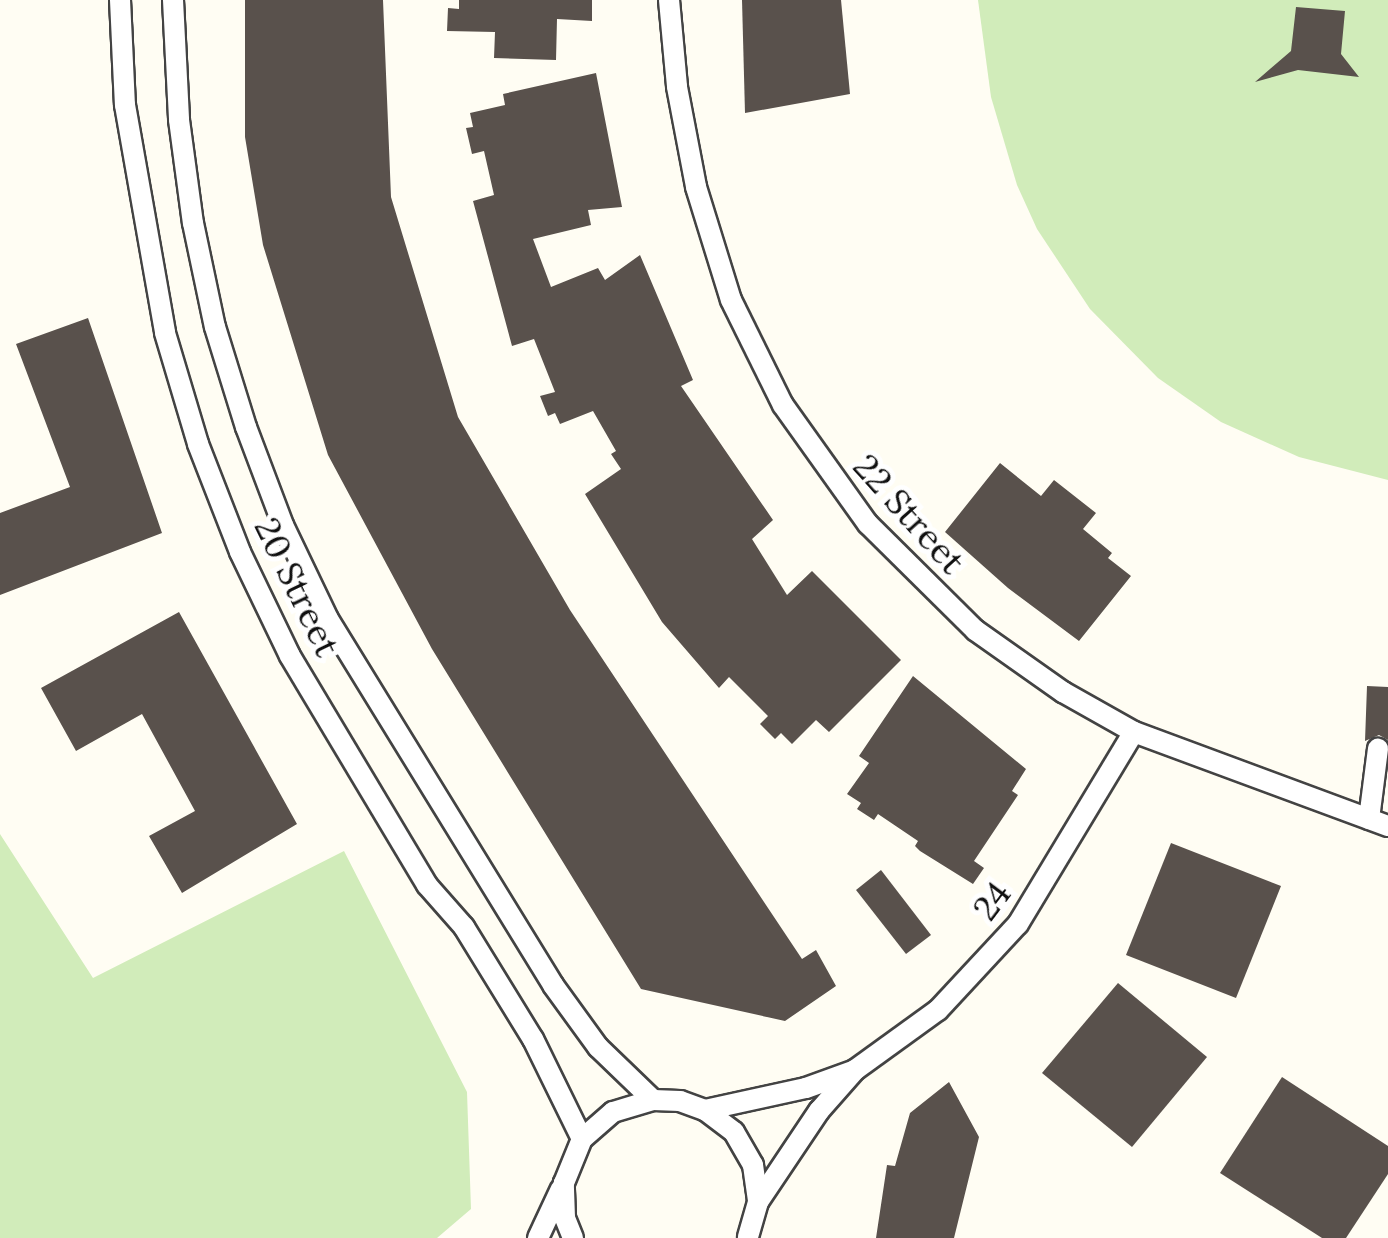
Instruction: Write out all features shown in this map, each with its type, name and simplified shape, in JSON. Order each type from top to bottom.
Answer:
[{"type":"street","name":"20 Street","points":[[120,0],[125,105],[165,333],[198,444],[240,552],[290,656],[427,885],[464,927],[533,1039],[582,1139]]},
{"type":"street","name":"20 Street","points":[[173,0],[179,120],[193,223],[215,327],[246,427],[283,525],[328,620],[553,985],[598,1047],[653,1100]]},
{"type":"street","name":"22 Street","points":[[669,0],[684,129],[711,244],[739,318],[783,406],[850,502],[935,594],[1018,662],[1134,732],[1378,823]]},
{"type":"street","name":"24","points":[[758,1202],[818,1111],[855,1070],[938,1010],[1007,937],[1044,888],[1134,732]]},
{"type":"street","points":[[1378,823],[1381,759]]},
{"type":"street","name":"24","points":[[705,1110],[806,1088],[855,1070]]},
{"type":"street","points":[[538,1238],[582,1139],[613,1112],[653,1100],[680,1101],[705,1110],[734,1132],[753,1164],[758,1202],[748,1238]]},
{"type":"street","points":[[564,1183],[565,1218],[573,1238]]},
{"type":"green space","points":[[978,0],[1388,0],[1388,480],[1299,457],[1221,422],[1158,378],[1090,309],[1037,229],[1017,185],[991,97]]},
{"type":"green space","points":[[0,834],[93,978],[344,851],[467,1092],[471,1209],[437,1238],[0,1238]]},
{"type":"building","points":[[245,0],[383,0],[391,197],[458,417],[570,610],[802,959],[816,950],[836,986],[785,1021],[641,989],[432,649],[328,455],[263,245],[245,137]]},
{"type":"building","points":[[459,0],[592,0],[592,21],[557,19],[556,60],[494,58],[495,32],[447,31],[448,8],[459,9]]},
{"type":"building","points":[[742,0],[841,0],[850,94],[745,113]]},
{"type":"building","points":[[1296,7],[1345,11],[1341,54],[1359,77],[1298,70],[1255,82],[1291,51]]},
{"type":"building","points":[[596,73],[622,207],[588,210],[591,225],[533,239],[551,287],[598,268],[605,280],[640,255],[693,380],[681,386],[773,520],[752,539],[787,595],[812,571],[901,660],[829,732],[816,720],[792,744],[781,733],[775,739],[760,724],[768,716],[729,677],[719,688],[662,622],[585,494],[621,469],[611,454],[616,451],[593,411],[560,424],[555,413],[548,416],[540,396],[555,392],[534,339],[512,346],[473,201],[494,195],[484,151],[472,154],[466,128],[473,127],[470,113],[505,105],[503,94]]},
{"type":"building","points":[[88,318],[162,533],[0,595],[0,513],[70,487],[16,344]]},
{"type":"building","points":[[1000,463],[1041,496],[1054,480],[1096,513],[1083,529],[1112,553],[1108,558],[1131,576],[1079,641],[1008,588],[945,532]]},
{"type":"building","points":[[179,612],[297,824],[182,893],[149,836],[195,811],[142,714],[76,751],[41,688]]},
{"type":"building","points":[[913,676],[1026,769],[1012,791],[1018,795],[974,861],[984,868],[973,884],[920,851],[915,846],[918,841],[878,814],[874,820],[857,809],[861,803],[847,794],[869,763],[859,756]]},
{"type":"building","points":[[1367,686],[1388,687],[1388,740],[1379,735],[1365,741]]},
{"type":"building","points":[[1171,843],[1281,886],[1236,998],[1126,955]]},
{"type":"building","points":[[881,870],[931,935],[906,954],[856,890]]},
{"type":"building","points":[[1118,983],[1207,1057],[1132,1147],[1042,1073]]},
{"type":"building","points":[[1282,1077],[1388,1146],[1388,1174],[1346,1238],[1322,1238],[1220,1173]]},
{"type":"building","points":[[949,1082],[979,1137],[954,1238],[876,1238],[887,1165],[895,1166],[910,1113]]}]
